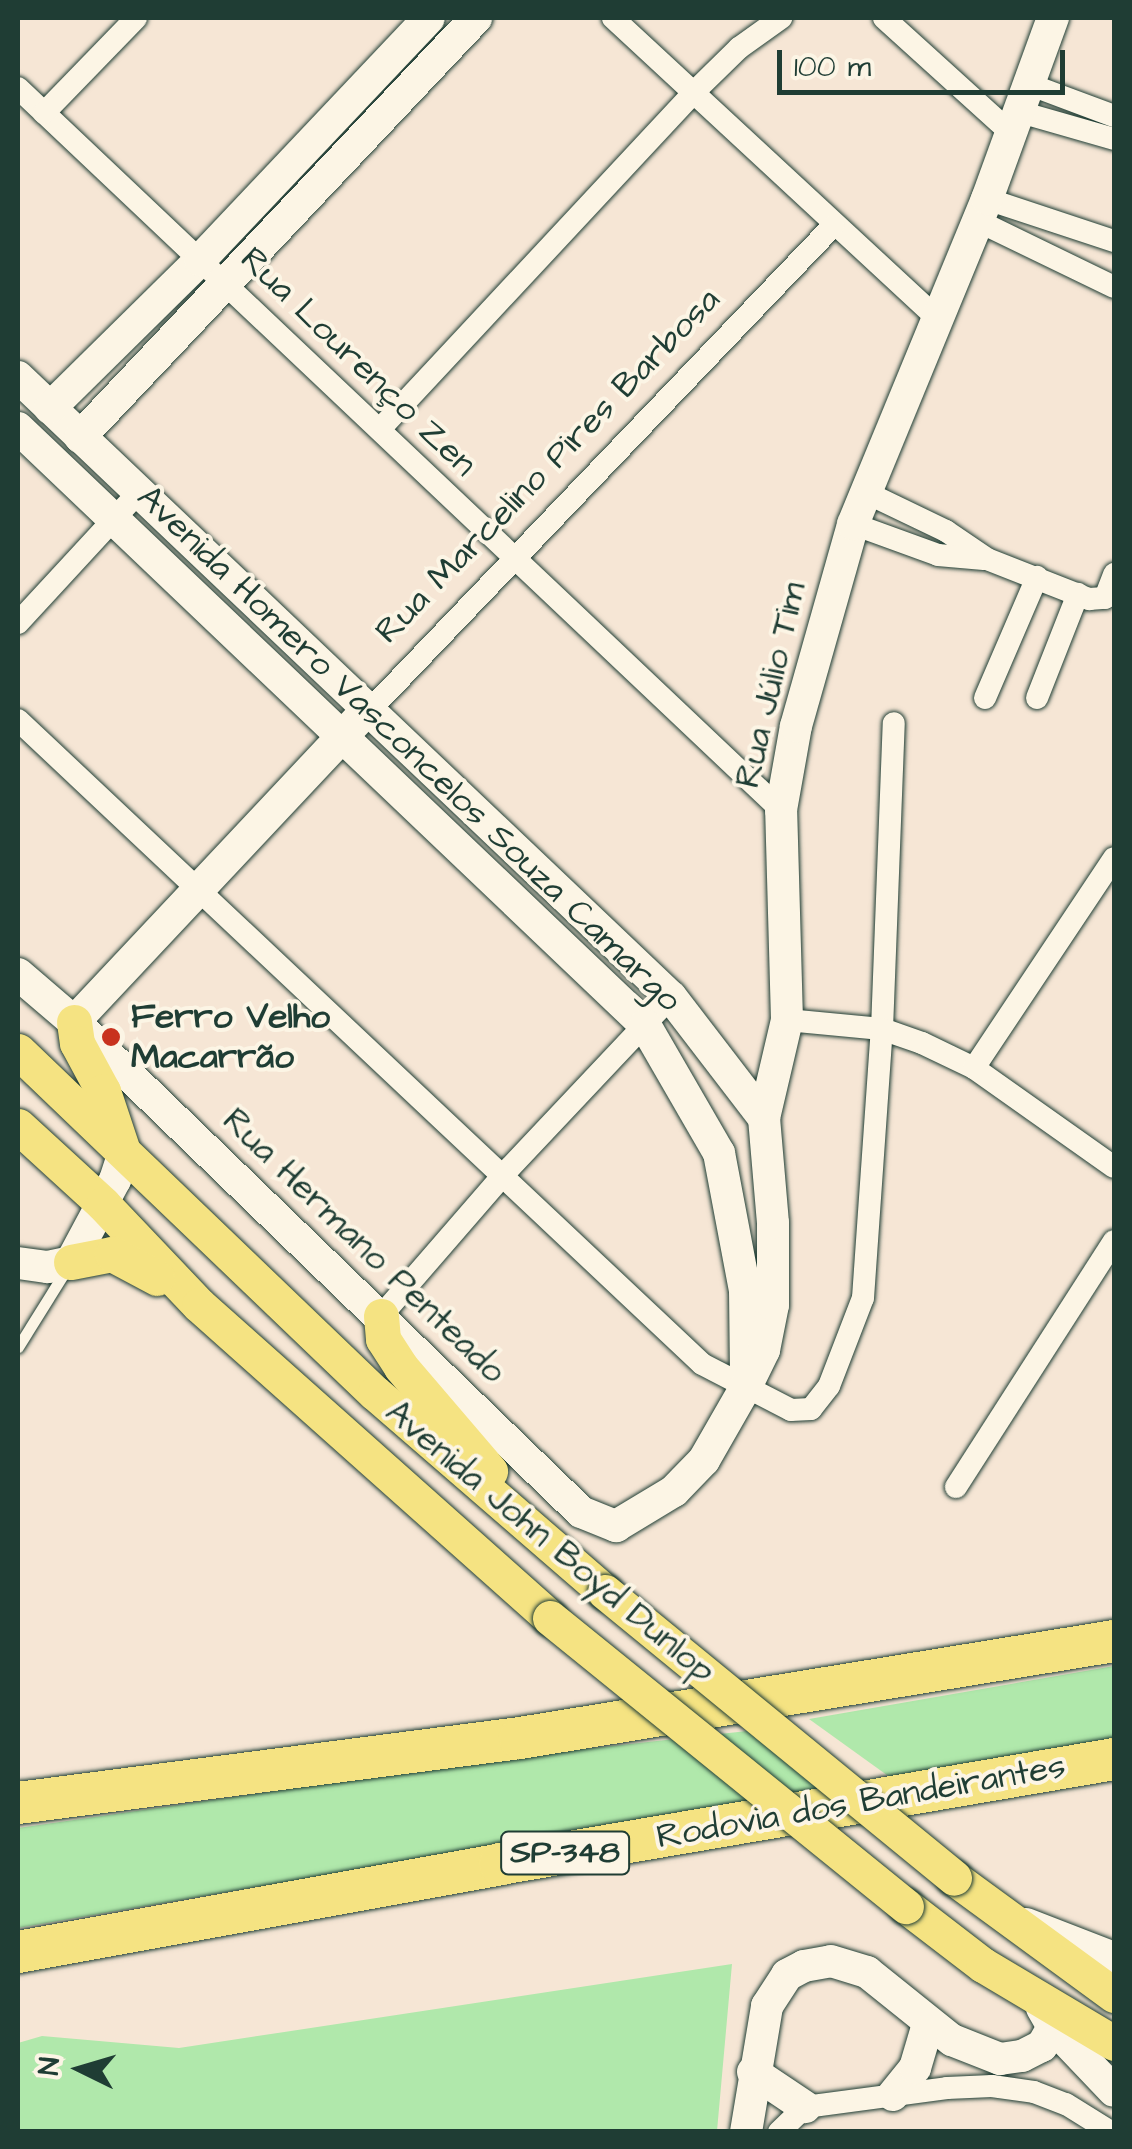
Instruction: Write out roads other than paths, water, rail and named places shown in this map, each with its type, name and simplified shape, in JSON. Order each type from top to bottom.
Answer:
[{"type":"highway","points":[[18,1803],[520,1738],[1114,1640]]},
{"type":"highway","name":"Rodovia dos Bandeirantes","points":[[18,1952],[500,1864],[1114,1759]]},
{"type":"main road","points":[[50,408],[200,260],[429,18]]},
{"type":"main road","points":[[80,437],[476,18]]},
{"type":"main road","name":"Rua Júlio Tim","points":[[616,1526],[674,1491],[704,1460],[764,1350],[773,1305],[773,1223],[764,1118],[787,1020],[782,810],[796,726],[853,524],[982,210],[1054,18]]},
{"type":"main road","name":"Avenida Homero Vasconcelos Souza Camargo","points":[[18,377],[80,437],[125,505],[340,736],[645,1025],[719,1153],[746,1291],[747,1386]]},
{"type":"main road","name":"Avenida Homero Vasconcelos Souza Camargo","points":[[18,428],[125,505],[368,712],[671,998],[764,1118]]},
{"type":"main road","name":"Rua Marcelino Pires Barbosa","points":[[74,1022],[340,736],[368,712]]},
{"type":"main road","name":"Rua Hermano Penteado","points":[[18,974],[74,1022],[580,1512],[616,1526]]},
{"type":"main road","points":[[71,1262],[104,1204],[124,1153],[103,1091],[77,1043],[74,1022]]},
{"type":"main road","name":"Avenida John Boyd Dunlop","points":[[18,1051],[375,1392],[506,1508],[954,1878],[1003,1916],[1113,1987]]},
{"type":"main road","points":[[719,1153],[764,1118]]},
{"type":"main road","name":"Avenida John Boyd Dunlop","points":[[18,1126],[104,1204],[199,1304],[550,1618],[906,1906],[1072,2020],[1114,2043]]},
{"type":"main road","points":[[18,1264],[48,1267],[98,1254],[128,1259],[199,1304]]},
{"type":"main road","points":[[380,1316],[383,1339],[392,1353],[486,1466],[506,1508]]},
{"type":"main road","points":[[746,2132],[753,2072],[774,1990],[804,1966],[831,1961],[867,1972],[928,2024],[974,2052],[1000,2059],[1022,2056],[1042,2046],[1072,2020],[1114,2091]]},
{"type":"main road","points":[[892,2095],[915,2068],[928,2024]]},
{"type":"main road","points":[[753,2072],[806,2107]]},
{"type":"street","points":[[44,113],[136,18]]},
{"type":"street","points":[[613,18],[832,226],[936,318]]},
{"type":"street","points":[[380,430],[692,94],[739,48],[781,18]]},
{"type":"street","points":[[884,18],[1021,110],[1114,140]]},
{"type":"street","name":"Rua Lourenço Zen","points":[[18,88],[782,810]]},
{"type":"street","points":[[1021,110],[1114,116]]},
{"type":"street","points":[[982,210],[1114,241]]},
{"type":"street","points":[[982,210],[1114,287]]},
{"type":"street","name":"Rua Marcelino Pires Barbosa","points":[[368,712],[832,226]]},
{"type":"street","points":[[867,493],[946,531],[986,559],[1097,601],[1105,598],[1114,574]]},
{"type":"street","points":[[18,623],[125,505]]},
{"type":"street","points":[[853,524],[938,555],[986,559]]},
{"type":"street","points":[[985,698],[1037,578]]},
{"type":"street","points":[[1036,698],[1078,594]]},
{"type":"street","points":[[18,720],[702,1364],[792,1410],[812,1409],[830,1386],[863,1298],[882,1029],[894,723]]},
{"type":"street","points":[[974,1068],[1114,858]]},
{"type":"street","points":[[380,1316],[503,1174],[671,998]]},
{"type":"street","points":[[787,1020],[882,1029],[974,1068],[1114,1166]]},
{"type":"street","points":[[956,1487],[1114,1241]]},
{"type":"street","points":[[779,2132],[806,2107],[992,2086],[1034,2092],[1066,2104],[1111,2132]]},
{"type":"lane","points":[[18,1346],[71,1262]]},
{"type":"place","name":"Ferro Velho Macarrão","points":[[111,1037]]}]
